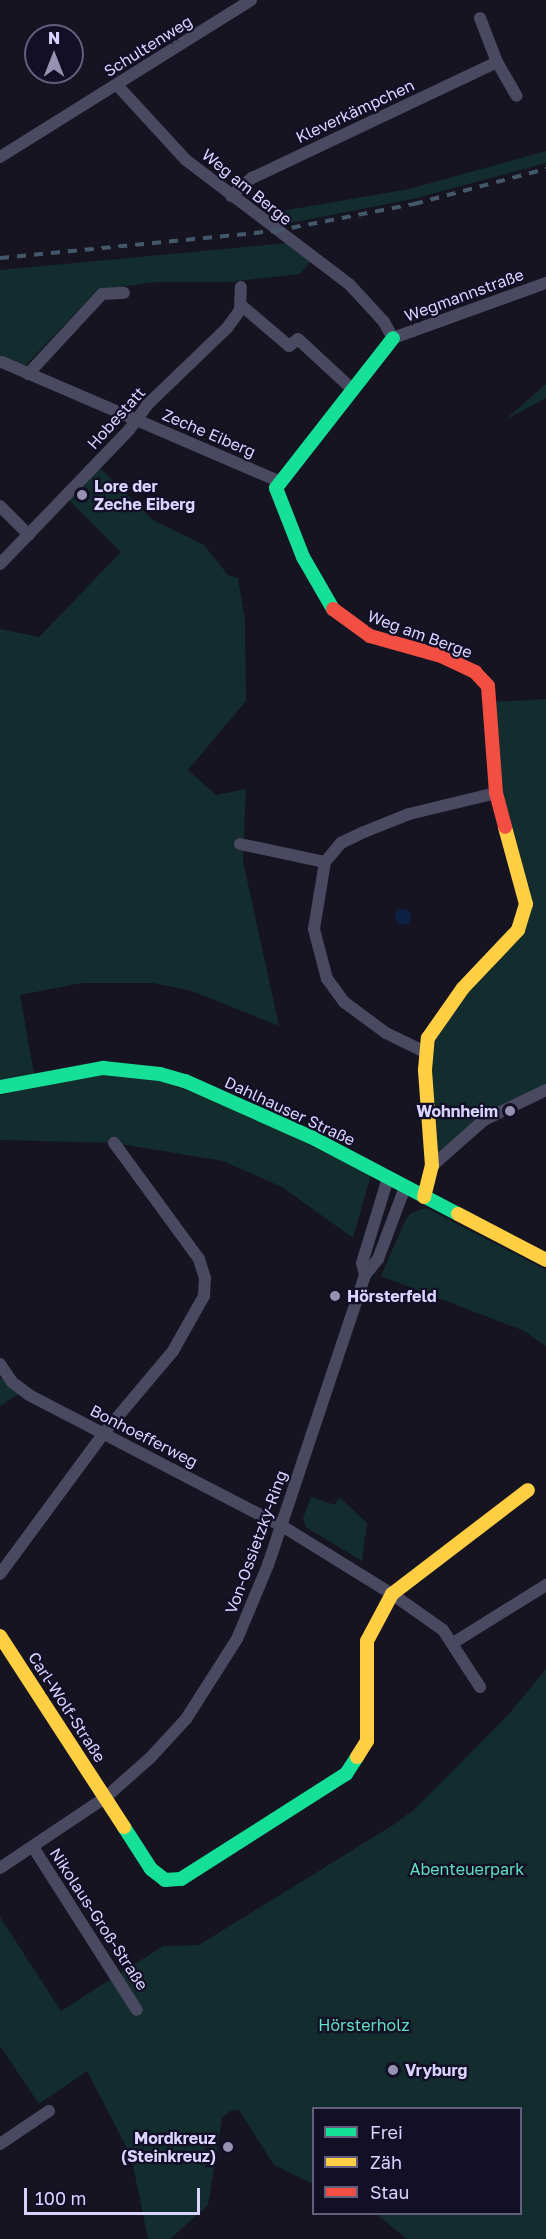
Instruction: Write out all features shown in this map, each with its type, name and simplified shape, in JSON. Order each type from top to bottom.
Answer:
[{"type":"street","name":"Schultenweg","points":[[0,157],[251,0]]},
{"type":"street","points":[[480,18],[497,62],[517,96]]},
{"type":"street","name":"Kleverkämpchen","points":[[231,196],[252,178],[497,62]]},
{"type":"street","name":"Weg am Berge","points":[[117,85],[186,160],[350,285],[384,322],[393,338]]},
{"type":"street","name":"Wegmannstraße","points":[[393,338],[546,283]]},
{"type":"street","points":[[241,287],[241,305],[289,346],[298,339],[351,388]]},
{"type":"street","points":[[28,374],[102,294],[124,293]]},
{"type":"street","name":"Hobestatt","points":[[0,564],[136,420],[227,328],[241,305]]},
{"type":"street","points":[[278,481],[393,338]]},
{"type":"street","name":"Zeche Eiberg","points":[[2,362],[278,481]]},
{"type":"street","name":"Weg am Berge","points":[[278,481],[277,495],[303,557],[335,612],[370,636],[441,656],[475,672],[488,686],[496,793],[524,891],[524,918],[518,930],[442,1013],[425,1052],[432,1166],[424,1197]]},
{"type":"street","points":[[0,506],[29,535]]},
{"type":"street","points":[[425,1052],[386,1033],[344,1002],[327,979],[314,929],[325,862],[341,843],[391,821],[496,793]]},
{"type":"street","points":[[240,844],[325,862]]},
{"type":"street","name":"Dahlhauser Straße","points":[[0,1087],[103,1068],[160,1074],[239,1104],[546,1260]]},
{"type":"street","points":[[432,1166],[484,1120],[546,1090]]},
{"type":"street","points":[[0,1574],[104,1433],[173,1351],[204,1296],[205,1278],[199,1259],[114,1143]]},
{"type":"street","name":"Von-Ossietzky-Ring","points":[[365,1275],[362,1263],[388,1178]]},
{"type":"street","name":"Von-Ossietzky-Ring","points":[[0,1868],[106,1797],[151,1757],[186,1719],[237,1639],[282,1526],[365,1275],[378,1259],[405,1187]]},
{"type":"street","name":"Bonhoefferweg","points":[[0,1364],[19,1389],[282,1526],[392,1594],[443,1630],[480,1687]]},
{"type":"street","points":[[392,1594],[528,1491]]},
{"type":"street","points":[[453,1643],[546,1585]]},
{"type":"street","name":"Carl-Wolf-Straße","points":[[0,1636],[151,1869],[165,1880],[173,1881],[329,1787],[356,1762],[367,1741],[367,1641],[392,1594]]},
{"type":"street","name":"Nikolaus-Groß-Straße","points":[[33,1846],[138,2010]]},
{"type":"street","points":[[0,2145],[49,2111]]},
{"type":"green space","points":[[546,151],[546,163],[413,199],[285,224],[270,213],[409,189]]},
{"type":"green space","points":[[288,243],[313,259],[300,274],[230,282],[155,282],[98,290],[21,370],[0,359],[0,270]]},
{"type":"green space","points":[[546,384],[546,398],[505,420]]},
{"type":"green space","points":[[100,468],[153,520],[204,545],[228,575],[238,578],[245,620],[246,701],[188,770],[216,795],[246,789],[243,861],[279,1026],[192,991],[153,983],[81,983],[20,995],[34,1074],[0,1081],[0,629],[39,637],[121,552],[68,499]]},
{"type":"green space","points":[[546,699],[546,1088],[529,1094],[433,1164],[427,1071],[443,1014],[526,918],[497,791],[493,702]]},
{"type":"green space","points":[[102,1074],[160,1081],[183,1089],[240,1111],[371,1175],[353,1238],[282,1187],[223,1161],[114,1143],[0,1140],[0,1095]]},
{"type":"green space","points":[[426,1208],[546,1270],[546,1346],[522,1330],[381,1276],[404,1223],[411,1213]]},
{"type":"green space","points":[[7,1375],[19,1394],[0,1406],[0,1379]]},
{"type":"green space","points":[[311,1497],[335,1505],[339,1497],[367,1523],[362,1561],[306,1527],[303,1518]]},
{"type":"green space","points":[[546,1669],[546,2239],[407,2239],[377,2215],[522,2215],[522,2107],[312,2107],[312,2184],[274,2165],[239,2110],[230,2111],[222,2118],[208,2205],[170,2239],[148,2239],[131,2156],[87,2071],[39,2104],[0,2046],[0,1917],[61,2011],[163,1946],[199,1945],[393,1825],[415,1809],[509,1714]]},
{"type":"water","points":[[403,909],[409,911],[411,917],[409,923],[403,925],[397,923],[395,917],[397,911]]},
{"type":"railway","points":[[0,258],[275,231],[414,204],[546,169]]},
{"type":"traffic: fast","points":[[333,609],[303,557],[276,488],[393,338]]},
{"type":"traffic: fast","points":[[0,1087],[103,1068],[160,1074],[185,1081],[315,1139],[458,1214]]},
{"type":"traffic: fast","points":[[124,1827],[151,1869],[165,1880],[181,1879],[346,1774],[357,1757]]},
{"type":"traffic: slow","points":[[424,1197],[432,1166],[425,1070],[428,1038],[463,988],[518,930],[526,904],[505,827]]},
{"type":"traffic: slow","points":[[458,1214],[546,1260]]},
{"type":"traffic: slow","points":[[357,1757],[367,1741],[367,1641],[392,1594],[528,1490]]},
{"type":"traffic: slow","points":[[0,1636],[124,1827]]},
{"type":"traffic: jam","points":[[333,609],[370,636],[441,656],[475,672],[488,686],[496,793],[505,827]]},
{"type":"place","name":"Lore der Zeche Eiberg","points":[[82,495]]},
{"type":"place","name":"Wohnheim","points":[[510,1111]]},
{"type":"place","name":"Hörsterfeld","points":[[335,1296]]},
{"type":"place","name":"Vryburg","points":[[393,2070]]},
{"type":"place","name":"Mordkreuz (Steinkreuz)","points":[[228,2147]]},
{"type":"park label","name":"Abenteuerpark","points":[[467,1869]]},
{"type":"park label","name":"Hörsterholz","points":[[364,2025]]}]
